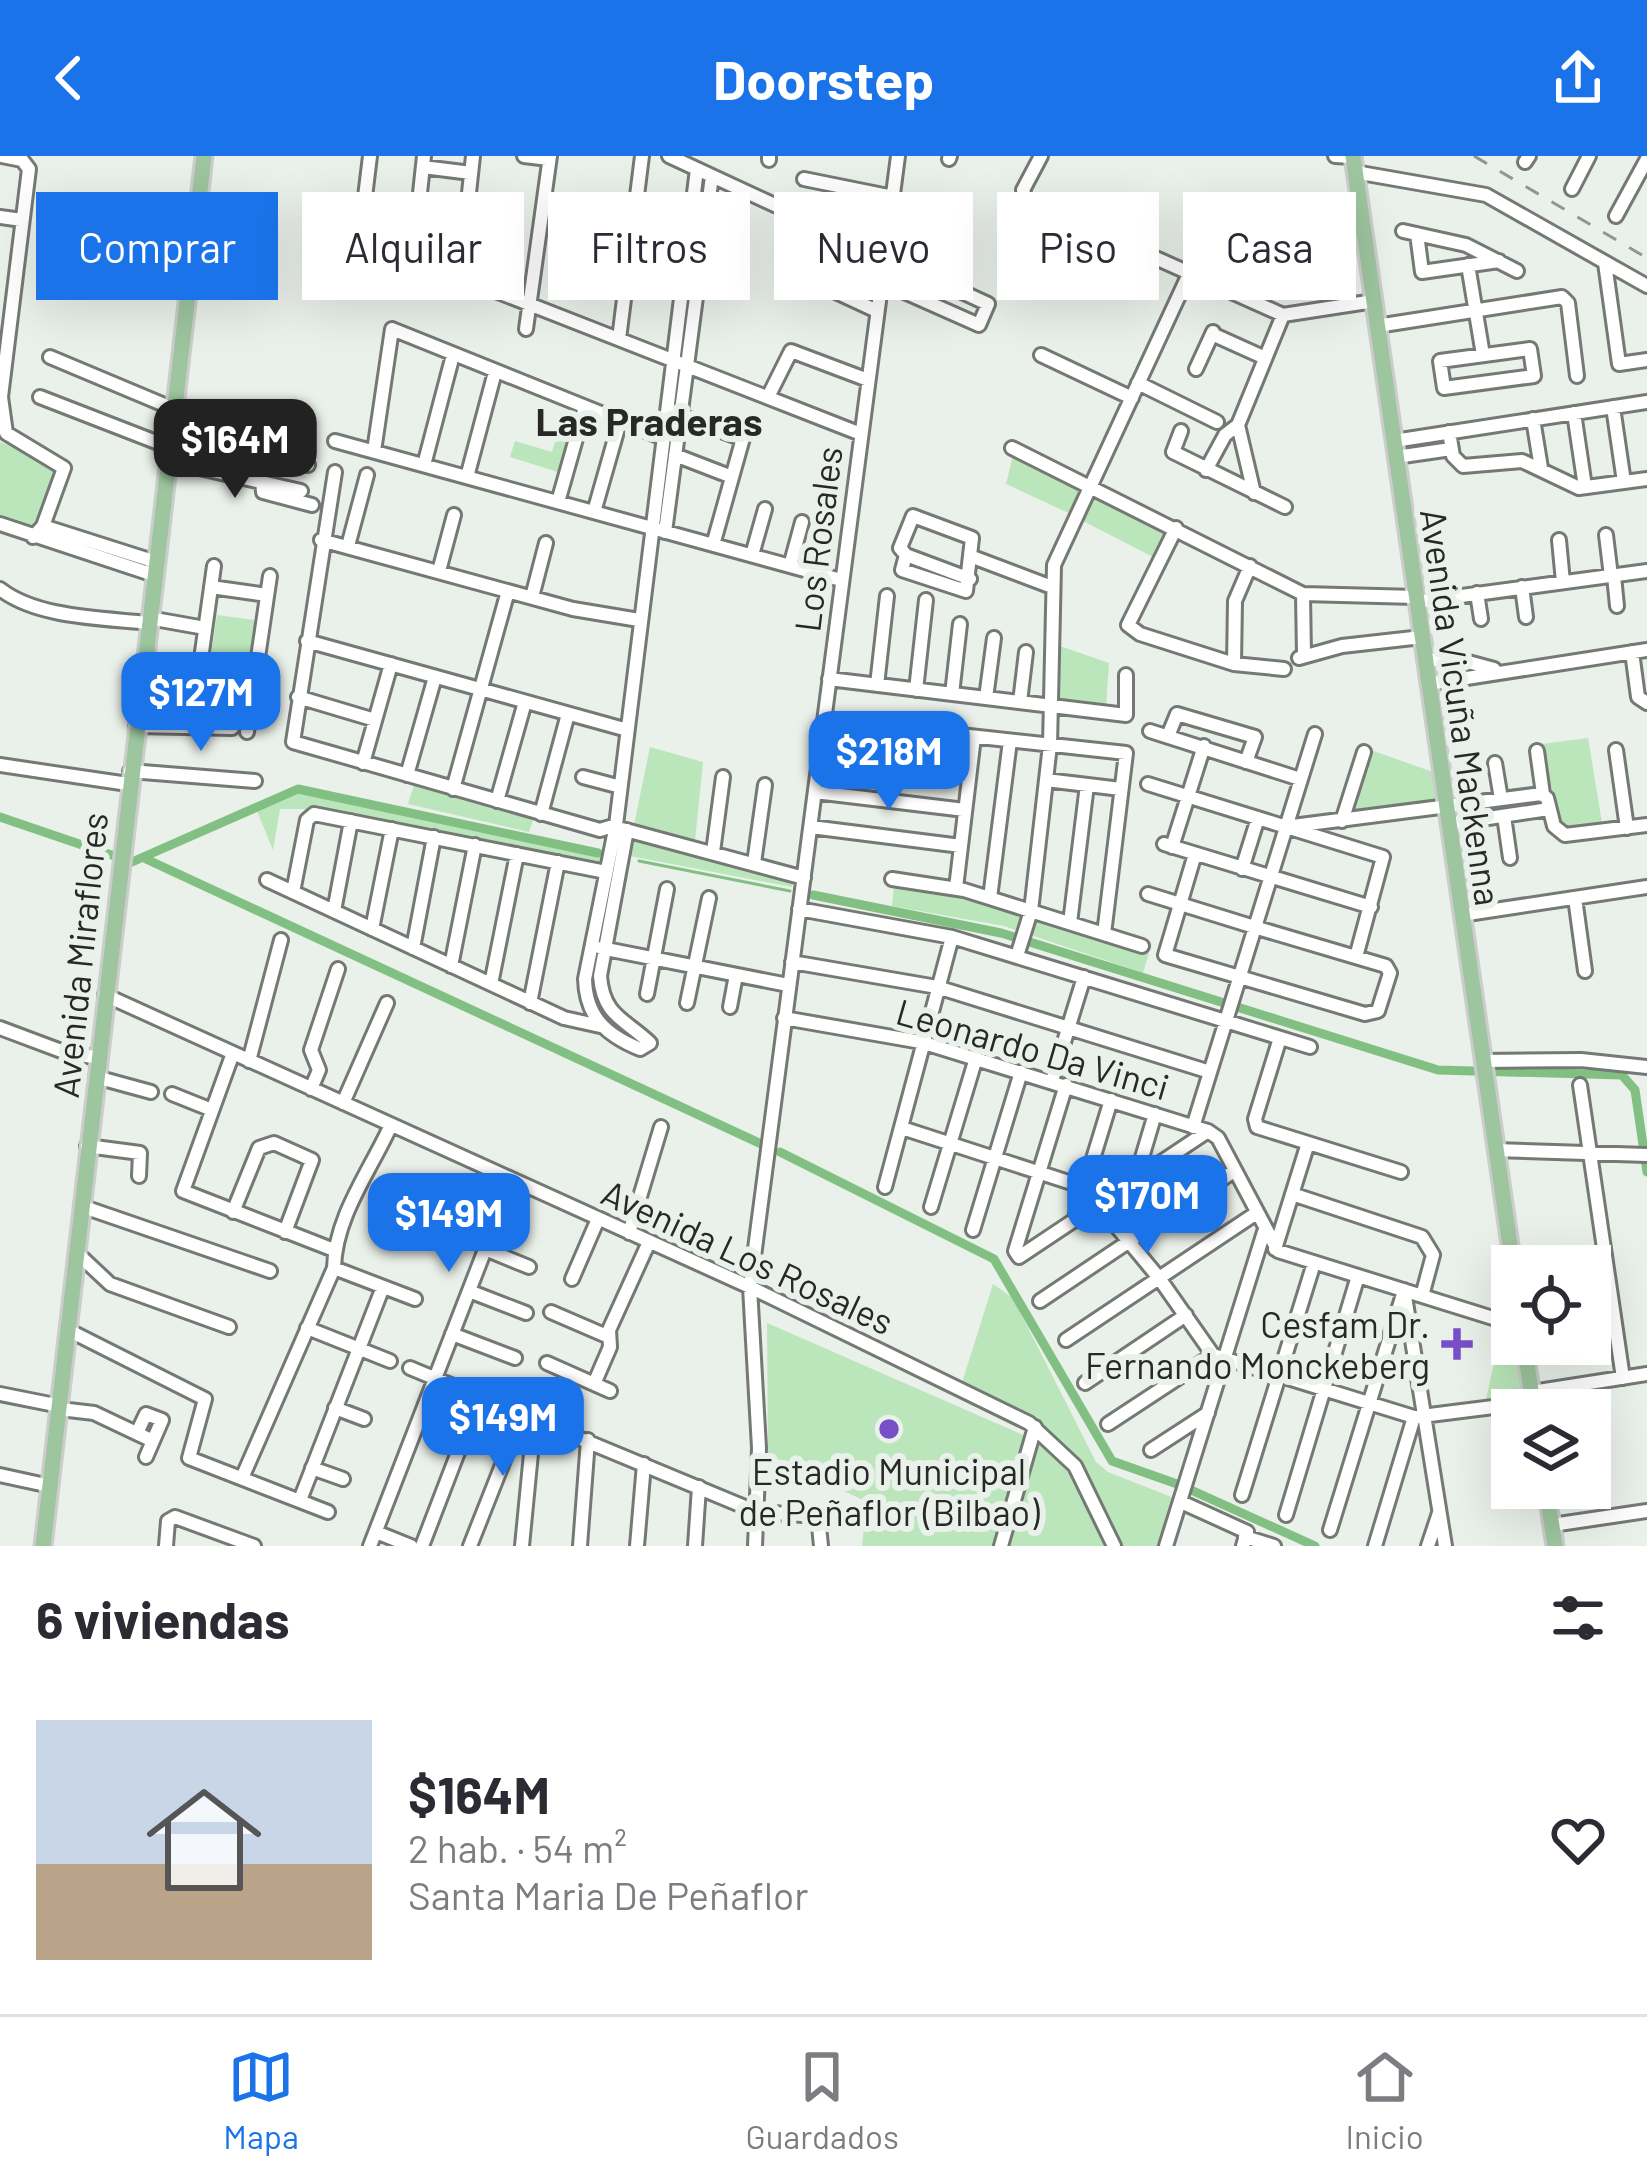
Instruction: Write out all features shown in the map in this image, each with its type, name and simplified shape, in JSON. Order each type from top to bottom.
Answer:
[{"type":"main road","name":"Avenida Miraflores","points":[[44,1546],[204,156]]},
{"type":"main road","name":"Avenida Vicuña Mackenna","points":[[1354,162],[1510,1245]]},
{"type":"main road","points":[[1549,1509],[1555,1546]]},
{"type":"street","points":[[2,156],[28,166],[8,280],[1,398],[6,440],[63,464],[38,532]]},
{"type":"street","points":[[366,192],[370,156]]},
{"type":"street","points":[[469,192],[473,156]]},
{"type":"street","points":[[524,156],[550,158],[526,329]]},
{"type":"street","points":[[619,339],[642,156]]},
{"type":"street","points":[[669,156],[774,203]]},
{"type":"street","name":"Los Rosales","points":[[894,192],[898,156]]},
{"type":"street","points":[[1041,156],[1023,190],[1026,200],[1183,271]]},
{"type":"street","points":[[1335,156],[1486,195],[1647,286]]},
{"type":"street","points":[[1571,189],[1589,156]]},
{"type":"street","points":[[1616,217],[1647,159]]},
{"type":"street","points":[[421,192],[424,162],[471,173]]},
{"type":"street","points":[[601,1026],[588,1004],[585,979],[598,947],[621,828],[617,786],[697,169]]},
{"type":"street","points":[[665,532],[712,176]]},
{"type":"street","points":[[804,179],[868,192]]},
{"type":"street","points":[[0,217],[22,220]]},
{"type":"street","points":[[1500,261],[1422,272],[1410,233],[1466,244],[1500,261],[1517,272]]},
{"type":"street","points":[[1604,262],[1618,364],[1647,360]]},
{"type":"street","points":[[1468,265],[1483,355]]},
{"type":"street","points":[[1020,947],[1031,911],[1050,745],[1052,587],[1057,558],[1183,287]]},
{"type":"street","points":[[1377,326],[1558,296],[1568,303],[1577,376]]},
{"type":"street","points":[[923,300],[979,325],[988,304],[973,297]]},
{"type":"street","points":[[520,300],[860,434]]},
{"type":"street","points":[[856,300],[878,310]]},
{"type":"street","name":"Los Rosales","points":[[754,1546],[750,1287],[879,300]]},
{"type":"street","points":[[1250,300],[1283,314],[1374,301]]},
{"type":"street","points":[[1254,493],[1238,425],[1283,314]]},
{"type":"street","points":[[374,451],[392,329],[663,438]]},
{"type":"street","points":[[1196,369],[1213,331],[1263,357]]},
{"type":"street","points":[[1530,349],[1534,376],[1444,388],[1440,361],[1483,355],[1530,349]]},
{"type":"street","points":[[768,397],[791,351],[868,380]]},
{"type":"street","points":[[424,465],[453,355]]},
{"type":"street","points":[[1041,355],[1132,398]]},
{"type":"street","points":[[50,357],[174,409]]},
{"type":"street","points":[[466,477],[495,372]]},
{"type":"street","points":[[1138,383],[1217,422]]},
{"type":"street","points":[[40,397],[169,454],[262,482],[305,489],[172,428]]},
{"type":"street","points":[[1395,449],[1449,433],[1647,402]]},
{"type":"street","points":[[558,502],[585,407]]},
{"type":"street","points":[[1612,407],[1624,482]]},
{"type":"street","points":[[1574,413],[1585,487]]},
{"type":"street","points":[[681,416],[744,435],[713,545]]},
{"type":"street","points":[[1533,419],[1541,468]]},
{"type":"street","points":[[594,512],[620,421]]},
{"type":"street","points":[[1207,470],[1225,434],[1238,425]]},
{"type":"street","points":[[1180,431],[1173,452],[1286,507]]},
{"type":"street","points":[[1449,433],[1455,460],[1466,466],[1517,460],[1566,484],[1585,487],[1647,479]]},
{"type":"street","points":[[335,441],[842,580]]},
{"type":"street","points":[[1012,448],[1303,594],[1416,599],[1647,572]]},
{"type":"street","points":[[1395,449],[1451,449]]},
{"type":"street","points":[[675,455],[732,477]]},
{"type":"street","points":[[335,472],[292,737],[298,745],[600,830],[621,828],[804,878]]},
{"type":"street","points":[[348,546],[367,475]]},
{"type":"street","points":[[752,555],[765,509]]},
{"type":"street","points":[[440,571],[454,515]]},
{"type":"street","points":[[914,516],[973,538],[970,556],[970,579],[962,592],[904,573],[906,556],[900,548],[914,516]]},
{"type":"street","points":[[790,566],[802,522]]},
{"type":"street","points":[[0,524],[155,569]]},
{"type":"street","points":[[1177,528],[1128,625],[1140,634],[1234,664],[1284,669]]},
{"type":"street","points":[[1606,535],[1617,606]]},
{"type":"street","points":[[321,540],[508,591],[639,620]]},
{"type":"street","points":[[1558,540],[1564,582]]},
{"type":"street","points":[[532,597],[546,543]]},
{"type":"street","points":[[970,556],[1052,587]]},
{"type":"street","points":[[214,566],[197,688],[254,688]]},
{"type":"street","points":[[1234,664],[1235,601],[1250,566]]},
{"type":"street","points":[[136,726],[239,730],[254,688],[270,576]]},
{"type":"street","points":[[211,587],[267,595]]},
{"type":"street","points":[[1522,587],[1526,617]]},
{"type":"street","points":[[0,589],[6,601],[205,632]]},
{"type":"street","points":[[453,789],[508,591]]},
{"type":"street","points":[[1478,593],[1481,619]]},
{"type":"street","points":[[1303,594],[1301,657],[1422,637]]},
{"type":"street","points":[[877,685],[887,596]]},
{"type":"street","points":[[916,690],[926,600]]},
{"type":"street","points":[[952,694],[961,623]]},
{"type":"street","points":[[986,698],[994,638]]},
{"type":"street","points":[[308,641],[624,730]]},
{"type":"street","points":[[1429,684],[1640,651],[1638,697],[1647,703]]},
{"type":"street","points":[[1020,702],[1026,652]]},
{"type":"street","points":[[1425,660],[1508,669]]},
{"type":"street","points":[[363,763],[391,664]]},
{"type":"street","points":[[829,679],[1126,715],[1126,675]]},
{"type":"street","points":[[406,775],[435,677]]},
{"type":"street","points":[[298,697],[375,720]]},
{"type":"street","points":[[497,801],[525,702]]},
{"type":"street","points":[[541,814],[568,714]]},
{"type":"street","points":[[1168,736],[1178,714],[1255,737],[1246,762]]},
{"type":"street","points":[[824,720],[1126,753],[1104,934]]},
{"type":"street","points":[[1150,731],[1300,779]]},
{"type":"street","points":[[1193,1127],[1315,734]]},
{"type":"street","points":[[956,888],[974,737]]},
{"type":"street","points":[[990,898],[1010,742]]},
{"type":"street","points":[[1204,746],[1168,846],[1371,907]]},
{"type":"street","points":[[1616,750],[1627,828]]},
{"type":"street","points":[[1537,751],[1543,794],[1554,826],[1565,835],[1647,825]]},
{"type":"street","points":[[1342,821],[1364,752]]},
{"type":"street","points":[[820,758],[969,775]]},
{"type":"street","points":[[0,764],[129,778],[255,781]]},
{"type":"street","points":[[1495,764],[1501,799]]},
{"type":"street","points":[[583,777],[617,786]]},
{"type":"street","points":[[713,852],[723,777]]},
{"type":"street","points":[[1046,780],[1121,789]]},
{"type":"street","points":[[1148,784],[1384,858],[1356,957]]},
{"type":"street","points":[[754,863],[765,785]]},
{"type":"street","points":[[1070,923],[1087,785]]},
{"type":"street","points":[[815,792],[965,810]]},
{"type":"street","points":[[1447,816],[1501,799],[1543,794]]},
{"type":"street","points":[[1285,827],[1504,816],[1550,808]]},
{"type":"street","points":[[293,892],[309,816],[606,872]]},
{"type":"street","points":[[1504,816],[1510,858]]},
{"type":"street","points":[[1242,868],[1258,818]]},
{"type":"street","points":[[334,911],[351,821]]},
{"type":"street","points":[[811,827],[961,846]]},
{"type":"street","points":[[267,880],[530,1003],[575,1022],[601,1026],[640,1049],[650,1045],[608,1012],[600,976],[598,947],[606,872],[621,828]]},
{"type":"street","points":[[372,929],[392,829]]},
{"type":"street","points":[[413,948],[434,837]]},
{"type":"street","points":[[451,966],[475,845]]},
{"type":"street","points":[[491,985],[517,854]]},
{"type":"street","points":[[1148,894],[1180,904],[1254,927],[1356,957],[1389,969],[1373,1014],[1165,955],[1180,904],[1196,854]]},
{"type":"street","points":[[530,1003],[558,862]]},
{"type":"street","points":[[892,879],[956,888],[1142,946]]},
{"type":"street","points":[[1461,915],[1646,887],[1647,902]]},
{"type":"street","points":[[646,994],[667,890]]},
{"type":"street","points":[[687,1004],[709,898]]},
{"type":"street","points":[[1575,898],[1585,971]]},
{"type":"street","points":[[800,909],[1020,947],[1084,977],[1228,1013],[1310,1047]]},
{"type":"street","points":[[885,1187],[952,937]]},
{"type":"street","points":[[249,1060],[281,940]]},
{"type":"street","points":[[598,947],[788,985]]},
{"type":"street","points":[[792,962],[938,987],[1210,1072]]},
{"type":"street","points":[[310,1089],[319,1070],[311,1050],[338,969]]},
{"type":"street","points":[[730,1007],[736,975]]},
{"type":"street","points":[[1084,977],[1017,1256],[1208,1131],[1218,1138],[1275,1249],[1491,1317]]},
{"type":"street","name":"Avenida Los Rosales","points":[[105,995],[750,1287],[1035,1427],[1084,1480],[1114,1546]]},
{"type":"street","points":[[343,1103],[387,1003]]},
{"type":"street","points":[[575,1022],[588,1004]]},
{"type":"street","name":"Leonardo Da Vinci","points":[[784,1018],[921,1042],[1208,1131]]},
{"type":"street","points":[[0,1028],[73,1055],[98,1057]]},
{"type":"street","points":[[1280,1038],[1255,1124],[1401,1172]]},
{"type":"street","points":[[233,1053],[184,1191],[334,1250]]},
{"type":"street","points":[[932,1207],[976,1058]]},
{"type":"street","points":[[1482,1061],[1581,1060],[1647,1067]]},
{"type":"street","points":[[973,1230],[1021,1072]]},
{"type":"street","points":[[96,1077],[151,1092]]},
{"type":"street","points":[[1580,1084],[1623,1378]]},
{"type":"street","points":[[172,1094],[212,1110]]},
{"type":"street","points":[[1074,1222],[1111,1100]]},
{"type":"street","points":[[1135,1181],[1155,1114]]},
{"type":"street","points":[[242,1478],[334,1268],[334,1250],[391,1125]]},
{"type":"street","points":[[629,1233],[661,1127]]},
{"type":"street","points":[[902,1128],[1084,1187],[1219,1357],[1419,1417],[1491,1407]]},
{"type":"street","points":[[232,1212],[259,1148],[274,1143],[312,1160],[285,1232]]},
{"type":"street","points":[[1275,1249],[1308,1143]]},
{"type":"street","points":[[87,1146],[141,1154],[139,1176]]},
{"type":"street","points":[[1495,1150],[1643,1154]]},
{"type":"street","points":[[1040,1301],[1234,1171]]},
{"type":"street","points":[[411,1546],[373,1539],[512,1180]]},
{"type":"street","points":[[1292,1194],[1426,1240],[1433,1259],[1422,1295]]},
{"type":"street","points":[[81,1206],[270,1271]]},
{"type":"street","points":[[1066,1340],[1255,1214]]},
{"type":"street","points":[[572,1279],[598,1219]]},
{"type":"street","points":[[1166,1546],[1208,1412],[1219,1357],[1264,1232]]},
{"type":"street","points":[[594,1384],[649,1242]]},
{"type":"street","points":[[485,1249],[529,1267]]},
{"type":"street","points":[[76,1252],[110,1284],[229,1327]]},
{"type":"street","points":[[1242,1495],[1314,1263]]},
{"type":"street","points":[[334,1268],[416,1299]]},
{"type":"street","points":[[1286,1515],[1358,1276]]},
{"type":"street","points":[[300,1500],[383,1287]]},
{"type":"street","points":[[1330,1530],[1404,1290]]},
{"type":"street","points":[[1404,1290],[1419,1417],[1445,1546]]},
{"type":"street","points":[[469,1291],[526,1313]]},
{"type":"street","points":[[751,1310],[778,1301]]},
{"type":"street","points":[[550,1312],[609,1337]]},
{"type":"street","points":[[1085,1382],[1186,1315]]},
{"type":"street","points":[[308,1328],[390,1360]]},
{"type":"street","points":[[68,1330],[202,1396],[205,1410],[188,1450],[193,1460],[328,1513]]},
{"type":"street","points":[[452,1334],[515,1358]]},
{"type":"street","points":[[1108,1424],[1219,1357]]},
{"type":"street","points":[[547,1363],[610,1391]]},
{"type":"street","points":[[410,1368],[757,1512],[820,1517],[821,1546]]},
{"type":"street","points":[[1580,1389],[1647,1374]]},
{"type":"street","points":[[470,1546],[537,1391]]},
{"type":"street","points":[[0,1394],[94,1412],[153,1441]]},
{"type":"street","points":[[422,1546],[480,1395]]},
{"type":"street","points":[[335,1408],[364,1419]]},
{"type":"street","points":[[1150,1450],[1208,1412]]},
{"type":"street","points":[[137,1433],[146,1414],[162,1420],[146,1457]]},
{"type":"street","points":[[522,1546],[528,1414]]},
{"type":"street","points":[[1375,1546],[1419,1417]]},
{"type":"street","points":[[1001,1546],[1035,1427]]},
{"type":"street","points":[[580,1546],[588,1440]]},
{"type":"street","points":[[637,1546],[644,1464]]},
{"type":"street","points":[[312,1468],[343,1479]]},
{"type":"street","points":[[0,1475],[50,1486]]},
{"type":"street","points":[[695,1546],[699,1487]]},
{"type":"street","points":[[1184,1493],[1245,1538],[1274,1546]]},
{"type":"street","points":[[1552,1525],[1647,1511]]},
{"type":"street","points":[[1428,1546],[1439,1512]]},
{"type":"street","points":[[166,1546],[171,1518],[225,1541],[251,1546]]},
{"type":"green space","points":[[545,195],[548,227],[541,224]]},
{"type":"green space","points":[[565,410],[578,415],[561,473],[510,457],[515,441],[552,452]]},
{"type":"green space","points":[[0,442],[55,463],[59,474],[34,531],[0,519]]},
{"type":"green space","points":[[1013,455],[1083,491],[1073,515],[1006,484]]},
{"type":"green space","points":[[1092,495],[1170,533],[1155,558],[1083,521]]},
{"type":"green space","points":[[217,615],[261,621],[254,660],[211,654]]},
{"type":"green space","points":[[1060,646],[1109,663],[1106,707],[1059,701]]},
{"type":"green space","points":[[1588,738],[1603,829],[1571,832],[1557,816],[1542,744]]},
{"type":"green space","points":[[650,747],[703,762],[695,841],[634,825]]},
{"type":"green space","points":[[1368,749],[1433,772],[1437,804],[1352,814]]},
{"type":"green space","points":[[414,785],[534,817],[529,832],[408,804]]},
{"type":"green space","points":[[298,792],[603,856],[601,867],[304,809],[280,809],[273,850],[257,811]]},
{"type":"green space","points":[[633,836],[793,880],[792,887],[630,856]]},
{"type":"green space","points":[[894,884],[956,894],[1149,953],[1143,973],[1004,926],[892,906]]},
{"type":"green space","points":[[993,1284],[1013,1298],[1096,1462],[1108,1472],[1179,1500],[1163,1546],[1008,1546],[1042,1425],[961,1386]]},
{"type":"green space","name":"Estadio Municipal de Peñaflor (Bilbao)","points":[[767,1323],[1028,1437],[996,1546],[862,1546],[867,1502],[768,1454]]},
{"type":"green space","points":[[1494,1365],[1527,1365],[1531,1389],[1491,1389],[1491,1403],[1485,1404]]},
{"type":"waterway","points":[[0,817],[132,862],[298,789],[598,853]]},
{"type":"waterway","points":[[146,859],[770,1148]]},
{"type":"waterway","points":[[639,861],[790,891]]},
{"type":"waterway","points":[[813,895],[1001,933],[1438,1070],[1622,1075],[1635,1090],[1647,1172]]},
{"type":"waterway","points":[[780,1152],[994,1259],[1112,1461],[1180,1485],[1315,1546]]},
{"type":"railway","points":[[1474,156],[1647,258]]},
{"type":"place","name":"Cesfam Dr. Fernando Monckeberg","points":[[1457,1344]]},
{"type":"place","name":"Estadio Municipal de Peñaflor (Bilbao)","points":[[889,1429]]},
{"type":"district","name":"Las Praderas","points":[[649,420]]}]
